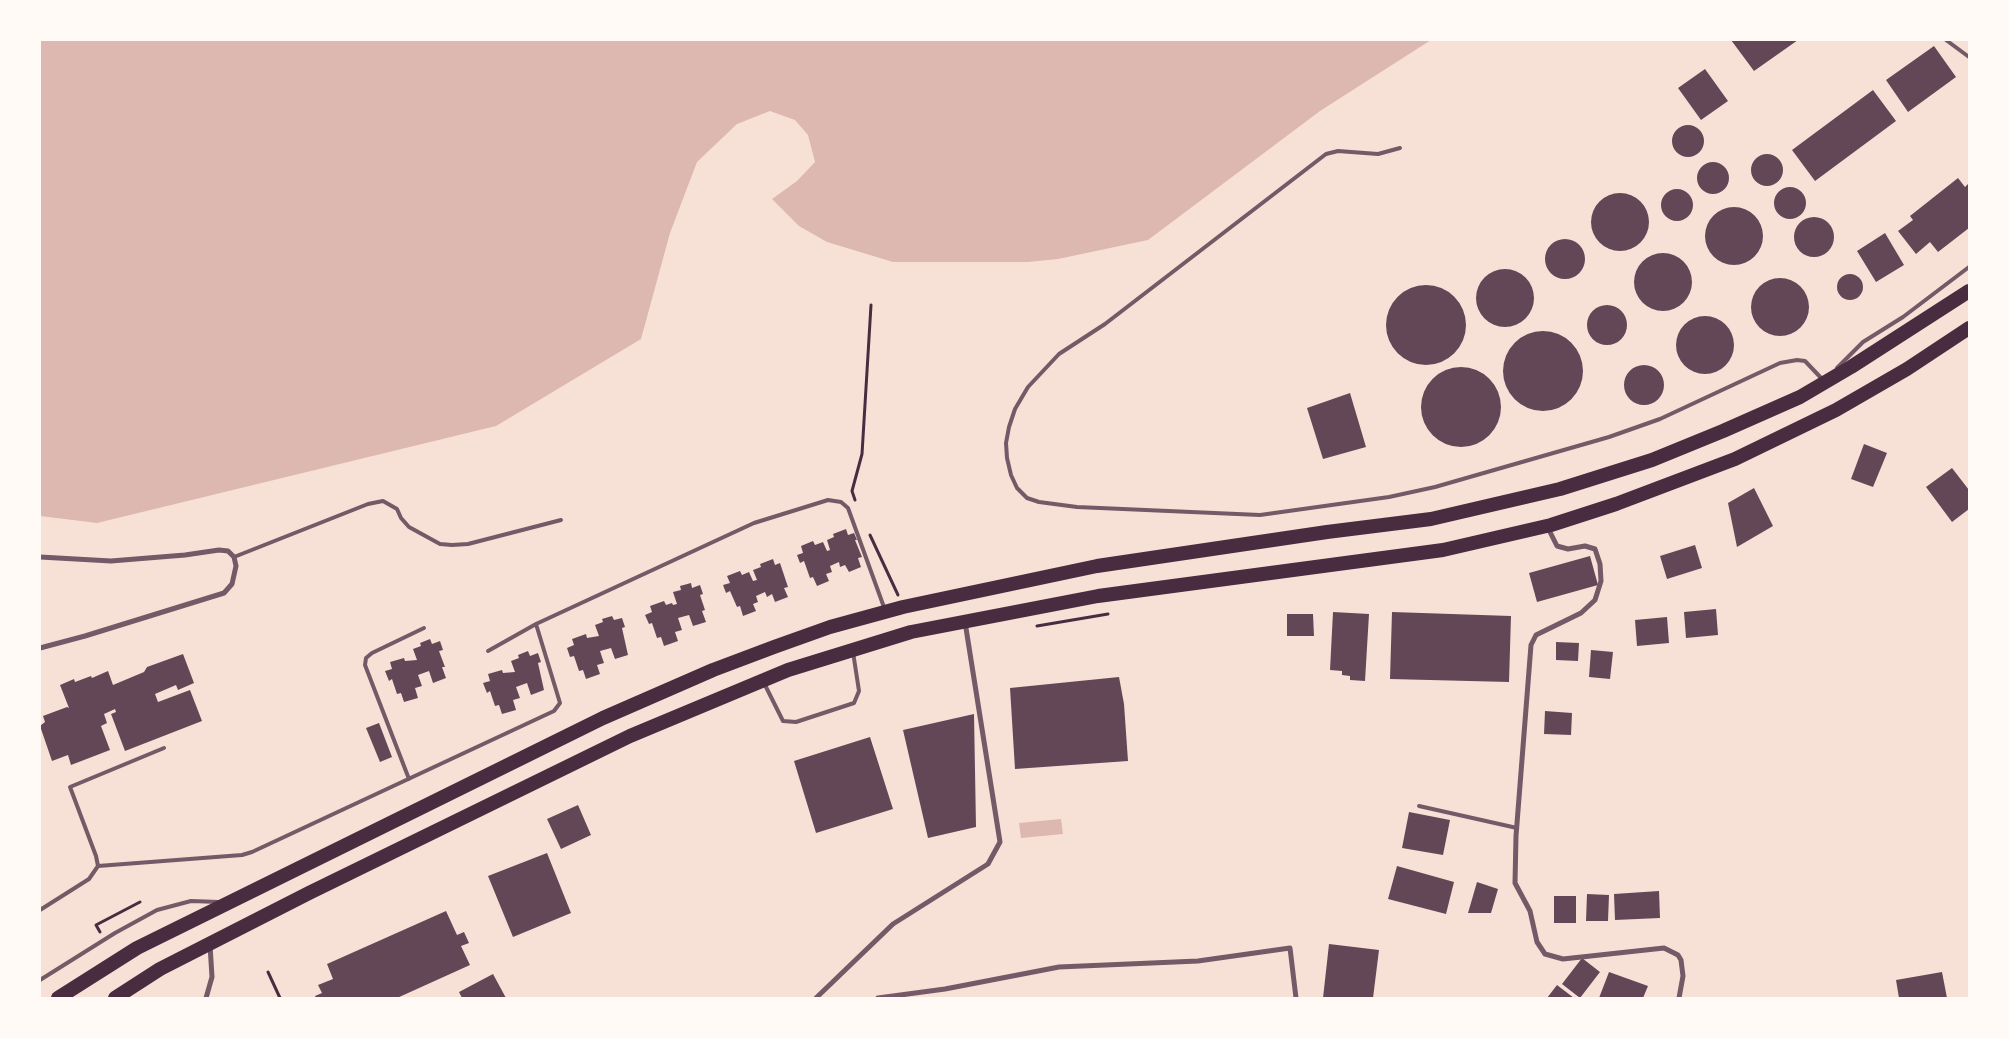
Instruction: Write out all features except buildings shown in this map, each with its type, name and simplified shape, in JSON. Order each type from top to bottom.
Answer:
[{"type":"highway","points":[[58,998],[137,948],[603,718],[713,670],[774,647],[830,627],[886,612],[1097,566],[1327,532],[1431,519],[1560,489],[1652,460],[1800,396],[1969,290]]},
{"type":"highway","points":[[115,998],[160,969],[630,736],[788,670],[911,632],[1098,596],[1443,550],[1547,526],[1616,504],[1735,459],[1836,410],[1907,369],[1969,328]]},
{"type":"street","points":[[1547,526],[1557,546],[1568,549],[1585,546],[1595,549],[1600,564],[1601,582],[1595,600],[1581,613],[1536,635],[1531,645],[1516,828],[1515,883],[1530,911],[1537,942],[1545,954],[1563,959],[1664,948],[1678,955],[1681,960],[1683,976],[1679,998]]},
{"type":"street","points":[[40,557],[111,562],[219,550],[228,551],[234,556],[236,566],[232,584],[224,593],[40,648]]},
{"type":"street","points":[[816,998],[893,924],[988,864],[1000,842],[965,622]]},
{"type":"street","points":[[206,998],[212,978],[210,945]]},
{"type":"street","points":[[878,998],[945,989],[1059,968],[1198,961],[1290,948],[1296,998]]},
{"type":"lane","points":[[1946,40],[1969,57]]},
{"type":"lane","points":[[1400,148],[1378,154],[1338,151],[1326,154],[1105,324],[1059,354],[1028,387],[1015,409],[1009,427],[1006,443],[1007,458],[1011,476],[1017,488],[1027,498],[1033,500],[1078,507],[1260,516],[1389,497],[1435,487],[1610,437],[1660,419],[1780,363],[1796,360],[1806,361],[1825,382],[1856,347],[1903,317],[1969,267]]},
{"type":"lane","points":[[488,651],[536,624],[754,523],[828,500],[841,502],[848,508],[886,612]]},
{"type":"lane","points":[[234,556],[368,504],[383,501],[397,509],[401,518],[410,527],[440,544],[468,544],[561,520]]},
{"type":"lane","points":[[98,866],[231,856],[252,852],[558,708],[560,703],[536,624]]},
{"type":"lane","points":[[409,779],[365,665],[366,658],[372,653],[424,628]]},
{"type":"lane","points":[[762,680],[783,720],[796,722],[821,714],[854,702],[858,691],[852,650]]},
{"type":"lane","points":[[40,910],[89,879],[98,866],[70,787],[164,748]]},
{"type":"lane","points":[[1419,806],[1516,828]]},
{"type":"lane","points":[[40,980],[115,933],[157,910],[191,901],[228,902]]},
{"type":"path","points":[[857,508],[852,491],[862,454],[871,305]]},
{"type":"path","points":[[870,534],[895,587]]},
{"type":"path","points":[[1037,626],[1108,614]]},
{"type":"path","points":[[96,925],[140,902]]},
{"type":"path","points":[[268,972],[280,998]]},
{"type":"shaded area","points":[[40,40],[1431,40],[1320,111],[1148,240],[1058,259],[1028,262],[893,262],[827,242],[799,226],[772,199],[797,181],[815,162],[808,135],[795,120],[770,111],[737,124],[697,162],[670,233],[641,339],[496,426],[97,523],[40,516]]},
{"type":"shaded area","points":[[1061,819],[1063,834],[1021,838],[1019,823]]}]
